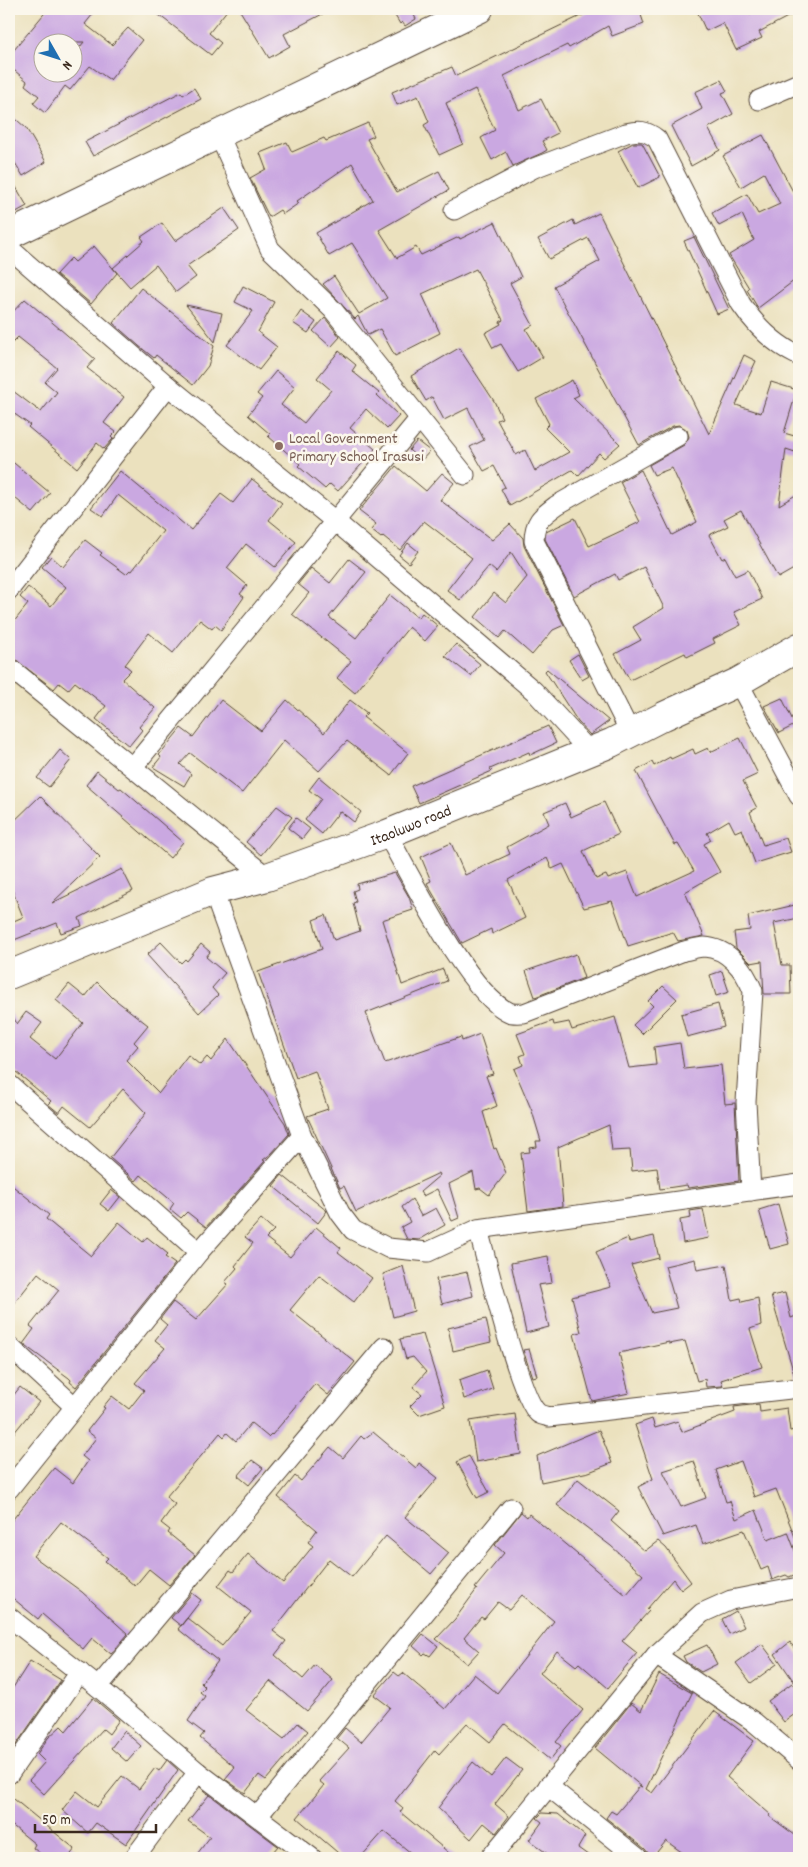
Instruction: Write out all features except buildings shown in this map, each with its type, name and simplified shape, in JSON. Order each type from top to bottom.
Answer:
[{"type":"street","points":[[9,235],[478,9]]},
{"type":"street","points":[[759,100],[799,83]]},
{"type":"street","points":[[454,210],[534,168],[626,133],[640,130],[649,132],[657,139],[742,304],[754,322],[781,346],[799,356]]},
{"type":"street","points":[[219,135],[270,249],[333,310],[465,475]]},
{"type":"street","points":[[9,248],[168,386],[336,520],[534,691],[590,752]]},
{"type":"street","points":[[9,590],[168,386]]},
{"type":"street","points":[[133,767],[419,419]]},
{"type":"street","points":[[630,732],[534,541],[534,529],[541,517],[557,505],[678,436]]},
{"type":"street","name":"Itaoluwo road","points":[[9,975],[213,891],[267,877],[387,834],[590,752],[738,682],[799,646]]},
{"type":"street","points":[[9,667],[133,767],[211,834],[267,877]]},
{"type":"street","points":[[738,682],[799,796]]},
{"type":"street","points":[[387,834],[464,968],[482,990],[510,1012],[524,1013],[684,951],[704,947],[721,952],[734,961],[747,975],[753,991],[746,1102],[751,1191]]},
{"type":"street","points":[[213,891],[302,1136],[340,1213],[352,1230],[368,1239],[388,1248],[428,1252],[478,1229],[799,1184]]},
{"type":"street","points":[[9,1084],[199,1252]]},
{"type":"street","points":[[9,1489],[199,1252],[302,1136]]},
{"type":"street","points":[[478,1229],[515,1360],[532,1404],[538,1414],[549,1417],[799,1388]]},
{"type":"street","points":[[9,1346],[75,1407]]},
{"type":"street","points":[[98,1687],[384,1347]]},
{"type":"street","points":[[258,1816],[511,1508]]},
{"type":"street","points":[[490,1858],[656,1655],[702,1613],[731,1600],[799,1586]]},
{"type":"street","points":[[9,1618],[80,1672],[198,1772],[312,1858]]},
{"type":"street","points":[[656,1655],[754,1722],[799,1760]]},
{"type":"street","points":[[9,1774],[80,1672]]},
{"type":"street","points":[[134,1858],[198,1772]]},
{"type":"street","points":[[548,1786],[638,1858]]},
{"type":"place","name":"Local Government Primary School Irasusi","points":[[279,446]]}]
